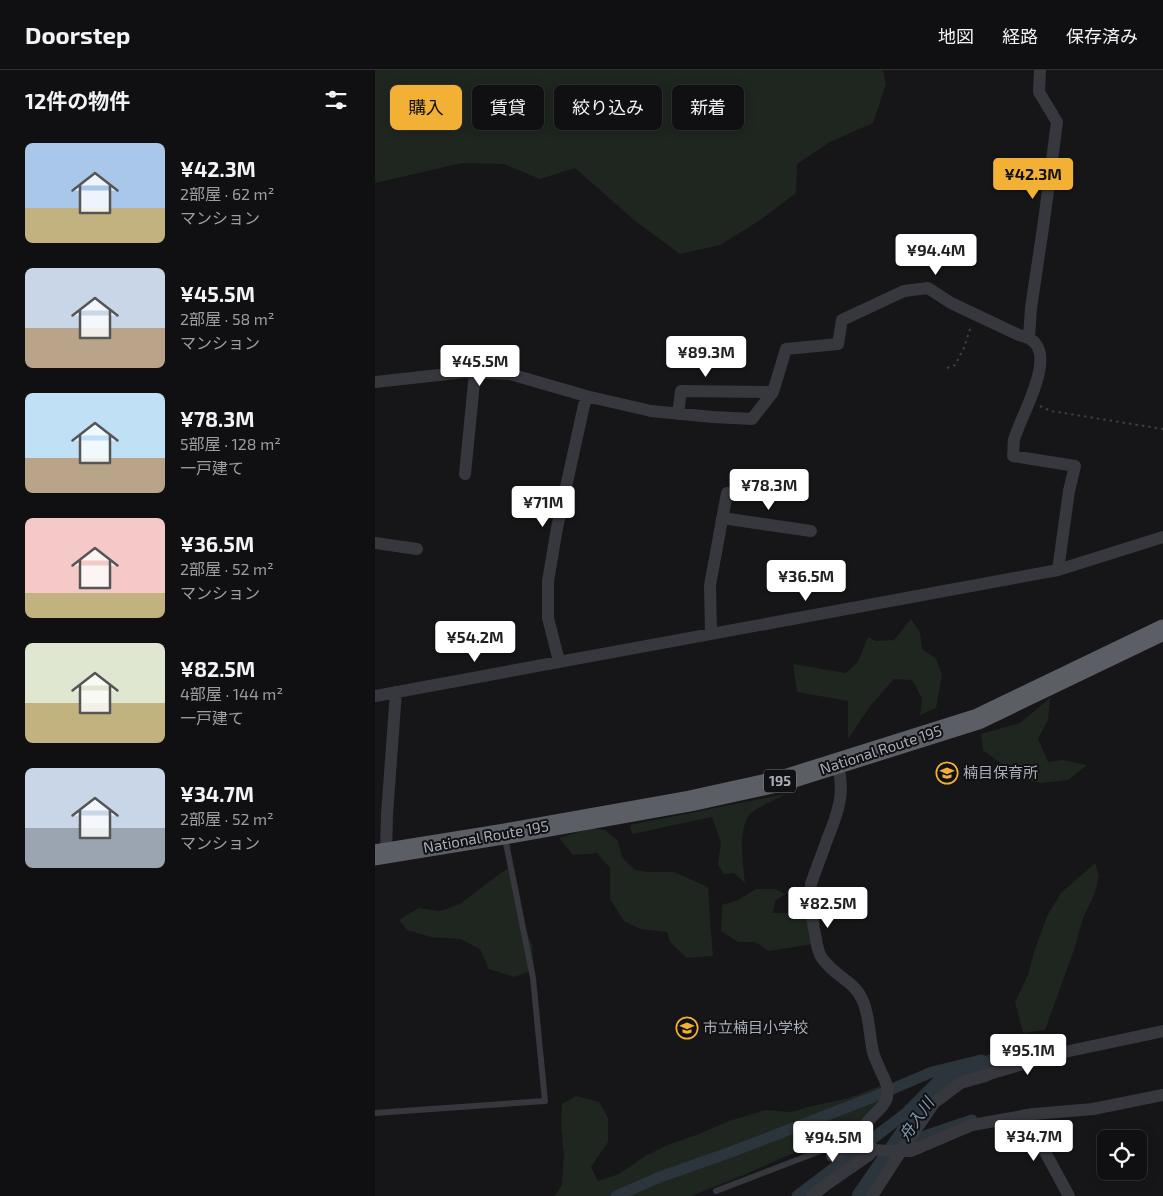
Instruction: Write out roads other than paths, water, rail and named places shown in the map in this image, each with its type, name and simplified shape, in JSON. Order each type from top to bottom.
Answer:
[{"type":"highway","name":"National Route 195","points":[[380,855],[690,801],[781,781],[978,719],[1163,630]]},
{"type":"street","points":[[1029,338],[1031,308],[1045,221],[1057,122],[1039,92],[1040,70]]},
{"type":"street","points":[[375,382],[466,372],[509,374],[585,396],[651,411],[752,419],[773,392],[786,349],[839,344],[842,320],[904,290],[929,288],[951,303],[1035,341],[1039,348],[1041,362],[1030,401],[1014,440],[1013,456],[1075,466],[1069,491],[1058,570]]},
{"type":"street","points":[[465,474],[475,372]]},
{"type":"street","points":[[678,414],[681,391],[773,392]]},
{"type":"street","points":[[559,661],[548,618],[548,580],[585,396]]},
{"type":"street","points":[[711,634],[710,585],[727,493]]},
{"type":"street","points":[[722,518],[811,532]]},
{"type":"street","points":[[375,696],[1058,570],[1163,537]]},
{"type":"street","points":[[375,543],[417,549]]},
{"type":"street","points":[[380,855],[387,814],[396,692]]},
{"type":"street","points":[[812,1196],[869,1155],[868,1143],[862,1131],[886,1101],[887,1092],[872,1048],[866,1007],[853,986],[828,965],[819,953],[810,906],[809,894],[811,884],[836,817],[840,800],[840,774],[837,764]]},
{"type":"street","points":[[873,1196],[896,1151],[934,1103],[962,1082],[1060,1053],[1163,1031]]},
{"type":"street","points":[[832,1156],[851,1145],[868,1143],[896,1151],[911,1150],[972,1125],[1034,1114],[1093,1109],[1163,1095]]},
{"type":"street","points":[[1025,1116],[1069,1196]]},
{"type":"lane","points":[[375,1114],[545,1100],[533,978],[504,834]]},
{"type":"lane","points":[[716,1192],[868,1143]]},
{"type":"waterway","name":"舟入川","points":[[862,1196],[935,1091],[956,1080],[985,1072],[992,1064],[1056,1049]]},
{"type":"waterway","points":[[616,1196],[660,1177],[871,1098],[932,1072],[981,1060],[992,1064]]},
{"type":"waterway","points":[[797,1196],[905,1114],[940,1079],[969,1071]]},
{"type":"waterway","points":[[898,1145],[972,1120]]},
{"type":"place","name":"楠目保育所","points":[[947,773]]},
{"type":"place","name":"市立楠目小学校","points":[[687,1028]]}]
